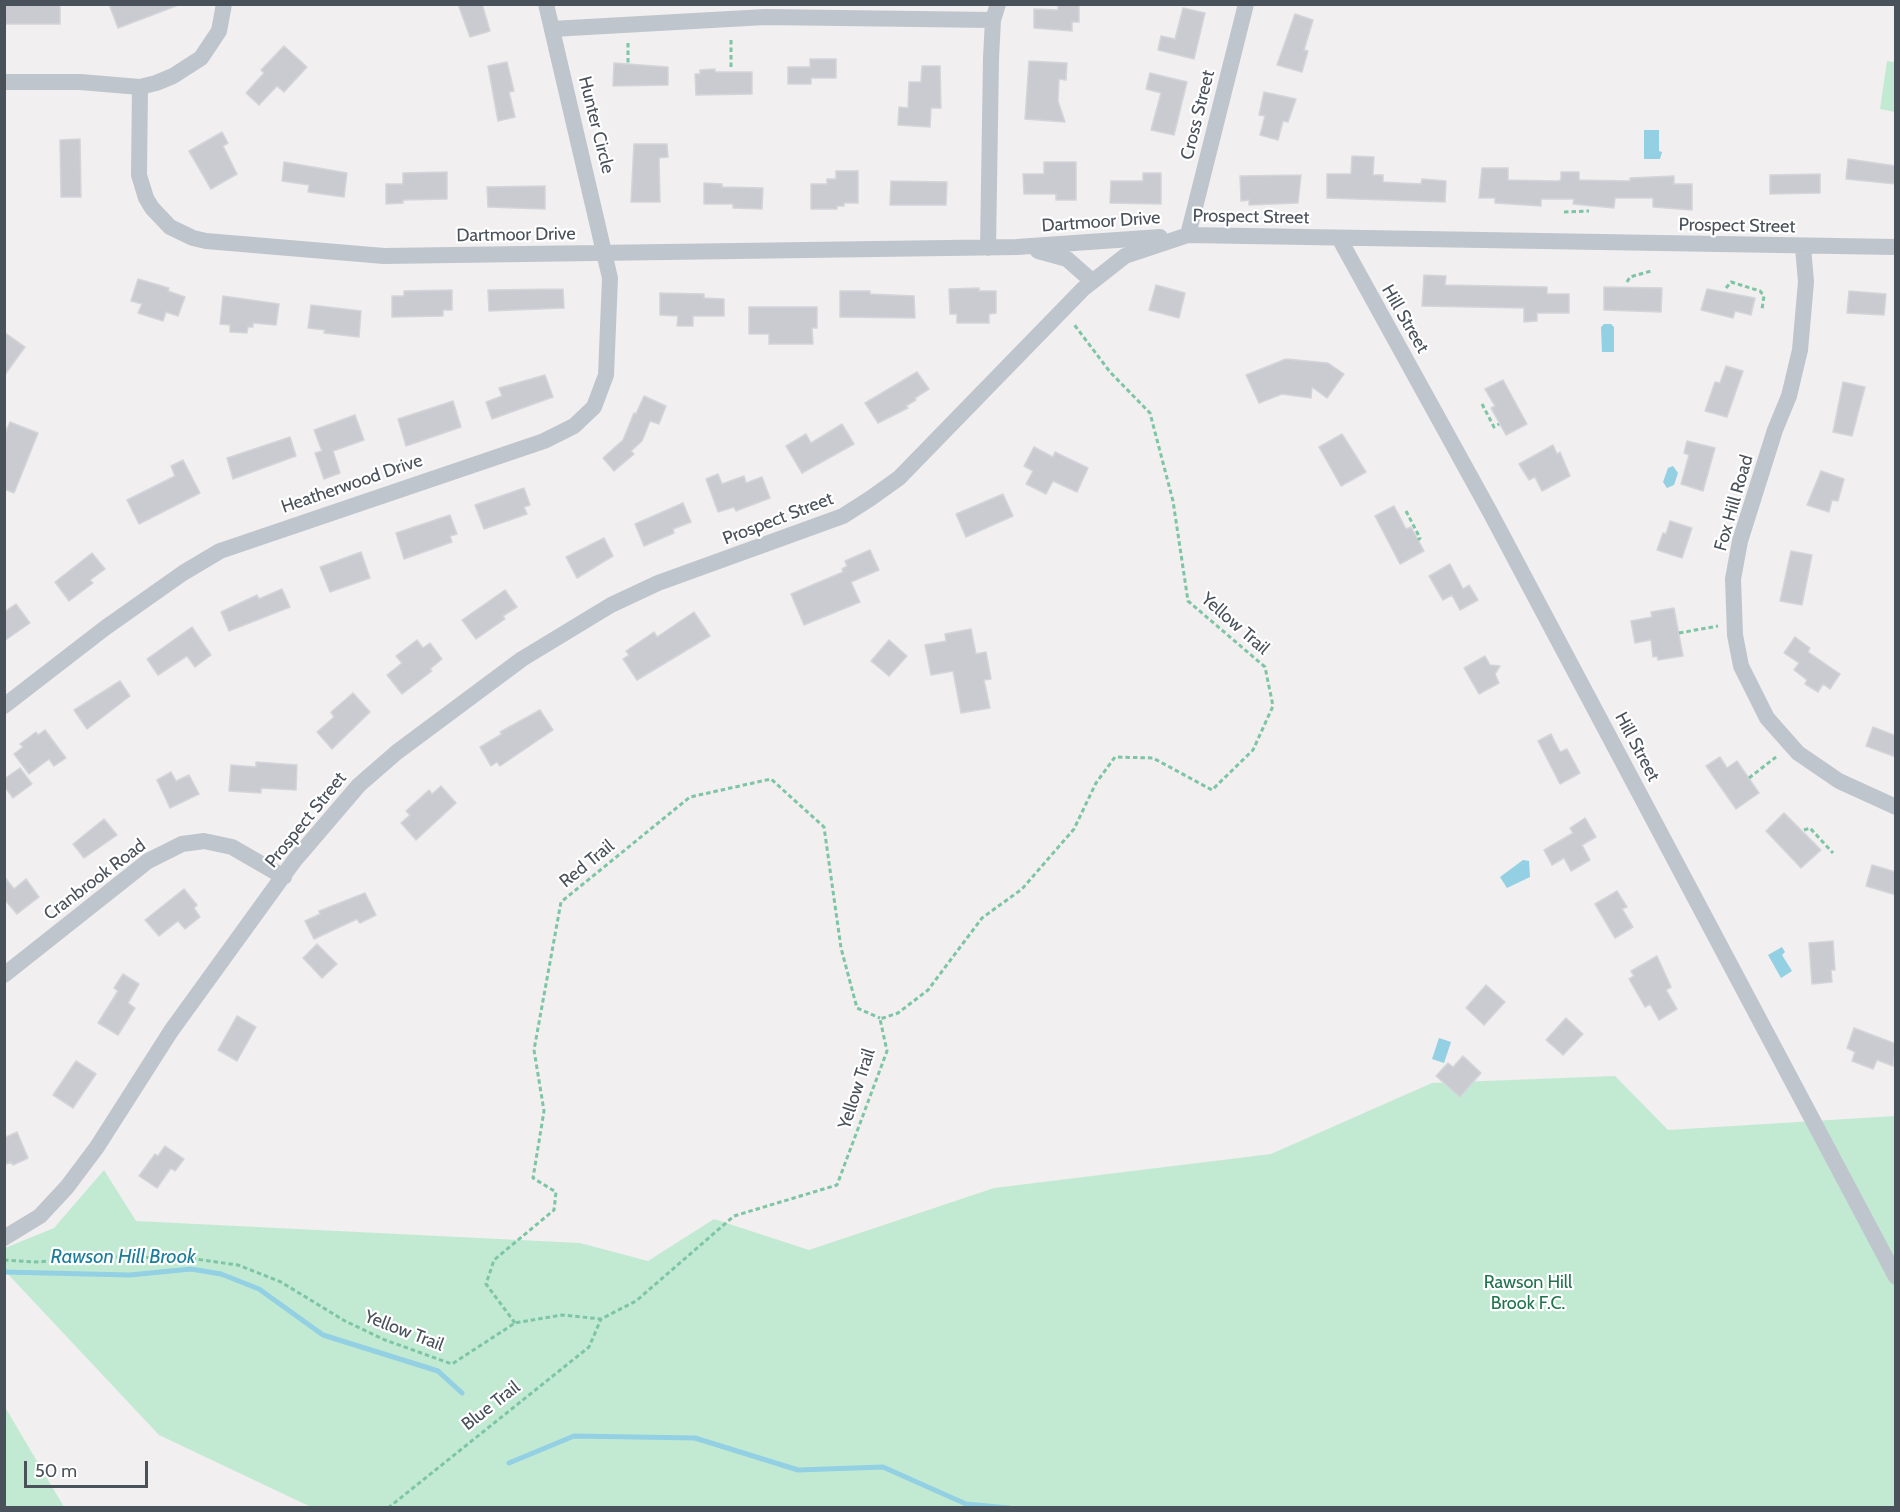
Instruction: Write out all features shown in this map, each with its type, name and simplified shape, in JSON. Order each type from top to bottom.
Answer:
[{"type":"street","points":[[4,82],[80,82],[140,87],[173,76],[201,58],[219,31],[224,4]]},
{"type":"street","name":"Hunter Circle","points":[[546,4],[606,254]]},
{"type":"street","name":"Cross Street","points":[[1188,235],[1246,4]]},
{"type":"street","points":[[552,29],[765,17],[996,12],[988,248]]},
{"type":"street","name":"Dartmoor Drive","points":[[140,87],[141,186],[160,218],[181,234],[193,238],[357,255],[988,248],[1188,235]]},
{"type":"street","name":"Prospect Street","points":[[4,1238],[40,1216],[67,1187],[97,1147],[171,1031],[322,826],[359,785],[429,727],[522,659],[610,605],[658,583],[843,516],[877,494],[899,478],[1092,281],[1115,262],[1150,245],[1188,235],[1896,247]]},
{"type":"street","name":"Hill Street","points":[[1339,238],[1490,512],[1896,1277]]},
{"type":"street","points":[[1088,242],[1115,262]]},
{"type":"street","name":"Dartmoor Drive","points":[[1017,247],[1060,255],[1092,281]]},
{"type":"street","name":"Fox Hill Road","points":[[1803,247],[1806,282],[1800,350],[1788,396],[1740,541],[1733,579],[1735,623],[1741,666],[1767,718],[1798,753],[1839,781],[1896,807]]},
{"type":"street","name":"Heatherwood Drive","points":[[4,706],[105,628],[183,573],[220,551],[544,441],[574,426],[594,407],[606,375],[610,278],[606,254]]},
{"type":"street","name":"Cranbrook Road","points":[[4,975],[148,861],[182,844],[204,841],[232,847],[284,877]]},
{"type":"path","points":[[731,38],[731,67]]},
{"type":"path","points":[[628,43],[628,64]]},
{"type":"path","points":[[1564,212],[1589,211]]},
{"type":"path","points":[[1627,282],[1630,278],[1651,271]]},
{"type":"path","points":[[1726,288],[1731,282],[1760,291],[1764,296],[1762,309]]},
{"type":"path","name":"Yellow Trail","points":[[4,1260],[36,1262],[114,1257],[188,1258],[238,1265],[281,1282],[315,1300],[345,1322],[385,1340],[452,1364],[514,1323],[562,1315],[601,1318],[636,1301],[734,1216],[837,1185],[887,1051],[880,1018],[898,1013],[928,990],[982,918],[1022,889],[1074,829],[1096,783],[1115,757],[1153,758],[1212,790],[1253,750],[1273,706],[1265,667],[1188,601],[1173,501],[1150,413],[1110,372],[1064,309]]},
{"type":"path","points":[[1482,404],[1494,427],[1499,424]]},
{"type":"path","points":[[1406,511],[1420,538],[1418,540]]},
{"type":"path","points":[[1679,633],[1735,623]]},
{"type":"path","points":[[1749,778],[1776,757]]},
{"type":"path","name":"Red Trail","points":[[514,1323],[486,1284],[494,1260],[554,1210],[556,1192],[533,1178],[544,1111],[534,1050],[561,902],[690,797],[771,779],[824,827],[841,948],[857,1008],[880,1018]]},
{"type":"path","points":[[1804,830],[1810,828],[1833,853]]},
{"type":"path","name":"Blue Trail","points":[[388,1508],[589,1347],[601,1318]]},
{"type":"green space","points":[[1887,61],[1895,62],[1895,112],[1880,109]]},
{"type":"green space","name":"Rawson Hill Brook F.C.","points":[[1615,1076],[1668,1130],[1895,1116],[1895,1507],[311,1507],[159,1435],[5,1271],[5,1248],[54,1228],[104,1170],[136,1221],[580,1243],[648,1261],[714,1219],[809,1250],[994,1188],[1271,1154],[1432,1083]]},
{"type":"green space","points":[[5,1407],[64,1507],[5,1507]]},
{"type":"water","points":[[1644,130],[1659,130],[1659,151],[1662,152],[1660,159],[1644,159]]},
{"type":"water","points":[[1604,324],[1611,324],[1614,327],[1614,352],[1602,352],[1601,327]]},
{"type":"water","points":[[1673,466],[1678,473],[1674,485],[1667,488],[1663,482],[1668,468]]},
{"type":"water","points":[[1523,860],[1529,861],[1530,877],[1507,888],[1500,877]]},
{"type":"water","points":[[1782,947],[1785,952],[1782,955],[1792,971],[1781,978],[1768,955]]},
{"type":"water","points":[[1439,1038],[1451,1042],[1444,1063],[1432,1059]]},
{"type":"building","points":[[60,4],[60,24],[4,24],[4,6]]},
{"type":"building","points":[[109,4],[176,4],[176,6],[118,28]]},
{"type":"building","points":[[458,4],[482,4],[490,31],[470,37]]},
{"type":"building","points":[[1058,4],[1079,4],[1079,22],[1072,22],[1072,31],[1034,28],[1034,9],[1058,10]]},
{"type":"building","points":[[1183,8],[1205,13],[1194,59],[1158,50],[1161,36],[1175,39]]},
{"type":"building","points":[[1295,14],[1313,20],[1304,50],[1308,51],[1302,72],[1277,65]]},
{"type":"building","points":[[284,46],[307,67],[284,92],[277,86],[259,105],[246,93],[264,73],[261,70]]},
{"type":"building","points":[[810,59],[836,59],[836,78],[811,78],[811,84],[788,84],[788,67],[810,67]]},
{"type":"building","points":[[1029,61],[1067,63],[1066,80],[1059,79],[1058,101],[1065,122],[1025,119]]},
{"type":"building","points":[[507,62],[514,91],[509,92],[515,117],[498,121],[488,66]]},
{"type":"building","points":[[614,63],[668,67],[668,85],[613,86]]},
{"type":"building","points":[[922,66],[940,66],[941,108],[931,108],[930,127],[898,125],[899,107],[908,108],[909,82],[921,82]]},
{"type":"building","points":[[715,69],[715,72],[752,72],[752,94],[696,95],[695,74],[700,74],[700,70]]},
{"type":"building","points":[[1150,73],[1187,82],[1174,135],[1151,130],[1161,93],[1146,89]]},
{"type":"building","points":[[1264,92],[1296,99],[1288,122],[1283,121],[1278,140],[1260,135],[1265,116],[1259,115]]},
{"type":"building","points":[[222,132],[228,143],[223,146],[237,174],[211,189],[189,151]]},
{"type":"building","points":[[80,139],[81,197],[61,197],[60,140]]},
{"type":"building","points":[[634,144],[667,144],[668,157],[659,158],[660,202],[631,202]]},
{"type":"building","points":[[1352,156],[1374,157],[1373,175],[1383,175],[1383,182],[1421,184],[1422,179],[1446,181],[1445,202],[1327,198],[1327,174],[1351,174]]},
{"type":"building","points":[[1848,159],[1896,166],[1896,184],[1846,179]]},
{"type":"building","points":[[284,162],[347,173],[344,197],[308,192],[309,185],[282,181]]},
{"type":"building","points":[[1044,162],[1076,162],[1076,200],[1056,200],[1056,194],[1024,194],[1023,174],[1044,174]]},
{"type":"building","points":[[1482,168],[1508,168],[1508,180],[1557,181],[1561,180],[1561,172],[1579,172],[1579,180],[1630,181],[1630,178],[1674,176],[1674,184],[1692,184],[1692,210],[1653,207],[1653,198],[1615,198],[1614,208],[1573,204],[1574,199],[1541,199],[1541,206],[1495,203],[1495,198],[1479,198]]},
{"type":"building","points":[[836,171],[858,171],[858,203],[844,203],[844,206],[837,206],[837,209],[811,209],[811,184],[827,184],[827,179],[836,179]]},
{"type":"building","points":[[447,172],[447,199],[403,200],[403,203],[386,204],[386,184],[403,184],[403,173]]},
{"type":"building","points":[[1143,173],[1161,173],[1161,204],[1110,203],[1111,181],[1143,181]]},
{"type":"building","points":[[1820,174],[1820,193],[1770,194],[1770,175]]},
{"type":"building","points":[[1301,175],[1298,203],[1249,205],[1249,200],[1241,201],[1240,176]]},
{"type":"building","points":[[891,181],[947,182],[946,205],[890,205]]},
{"type":"building","points":[[704,183],[722,184],[722,187],[763,188],[762,209],[733,208],[733,204],[704,204]]},
{"type":"building","points":[[545,186],[545,209],[488,207],[487,187]]},
{"type":"building","points":[[1424,275],[1446,276],[1445,285],[1547,287],[1547,294],[1569,294],[1569,313],[1537,313],[1537,321],[1524,322],[1524,308],[1422,306]]},
{"type":"building","points":[[138,279],[169,288],[168,291],[185,297],[178,316],[166,312],[163,321],[138,313],[142,304],[131,301]]},
{"type":"building","points":[[1156,285],[1185,293],[1179,318],[1149,310]]},
{"type":"building","points":[[1604,287],[1662,288],[1661,312],[1604,310]]},
{"type":"building","points":[[979,288],[979,291],[996,291],[996,313],[989,314],[989,323],[957,323],[957,314],[950,314],[949,289]]},
{"type":"building","points":[[563,289],[564,308],[489,311],[488,290]]},
{"type":"building","points":[[1707,289],[1755,298],[1751,315],[1735,311],[1733,318],[1701,310]]},
{"type":"building","points":[[452,290],[452,310],[443,310],[443,316],[392,317],[392,296],[404,296],[404,291]]},
{"type":"building","points":[[840,291],[870,291],[870,294],[914,296],[915,318],[840,317]]},
{"type":"building","points":[[1849,291],[1886,294],[1884,315],[1847,313]]},
{"type":"building","points":[[660,293],[704,294],[704,298],[724,299],[724,316],[693,316],[693,326],[677,326],[678,316],[660,315]]},
{"type":"building","points":[[223,296],[279,304],[276,325],[253,323],[253,327],[248,327],[247,333],[230,332],[230,325],[220,324]]},
{"type":"building","points":[[311,305],[361,311],[359,337],[324,333],[325,330],[308,328]]},
{"type":"building","points":[[749,307],[817,307],[817,328],[812,328],[813,344],[769,344],[769,334],[749,334]]},
{"type":"building","points":[[4,332],[25,347],[4,376]]},
{"type":"building","points":[[1286,359],[1328,363],[1344,374],[1327,398],[1312,387],[1311,398],[1282,394],[1259,403],[1246,375]]},
{"type":"building","points":[[1726,366],[1743,371],[1727,417],[1705,411],[1715,382],[1720,383]]},
{"type":"building","points":[[917,372],[929,389],[906,406],[908,408],[878,423],[865,403]]},
{"type":"building","points":[[545,375],[553,397],[492,419],[486,402],[502,396],[499,388]]},
{"type":"building","points":[[1503,380],[1527,424],[1506,435],[1491,408],[1495,406],[1485,389]]},
{"type":"building","points":[[1843,382],[1865,387],[1852,436],[1833,432]]},
{"type":"building","points":[[644,396],[666,406],[659,424],[650,421],[642,441],[631,451],[634,454],[614,471],[603,458],[623,440]]},
{"type":"building","points":[[453,401],[461,427],[406,446],[398,419]]},
{"type":"building","points":[[355,415],[364,440],[333,451],[340,473],[324,479],[315,453],[322,451],[314,430]]},
{"type":"building","points":[[10,422],[38,433],[14,493],[4,489],[4,435]]},
{"type":"building","points":[[842,424],[854,444],[802,473],[786,446],[806,434],[811,443]]},
{"type":"building","points":[[1342,434],[1366,472],[1341,486],[1319,447]]},
{"type":"building","points":[[290,437],[296,456],[233,479],[227,458]]},
{"type":"building","points":[[1687,441],[1715,448],[1703,491],[1681,484],[1689,455],[1684,453]]},
{"type":"building","points":[[1553,445],[1557,454],[1560,452],[1570,476],[1542,491],[1535,477],[1529,480],[1519,464]]},
{"type":"building","points":[[1034,447],[1053,457],[1055,452],[1088,468],[1077,492],[1053,481],[1046,494],[1026,484],[1033,471],[1024,466]]},
{"type":"building","points":[[183,460],[200,493],[139,524],[127,500],[175,476],[171,466]]},
{"type":"building","points":[[1821,471],[1844,479],[1838,501],[1832,500],[1829,512],[1807,505]]},
{"type":"building","points":[[718,474],[722,484],[744,476],[746,483],[762,477],[770,498],[736,511],[734,507],[718,512],[706,479]]},
{"type":"building","points":[[524,488],[530,505],[524,507],[527,514],[484,529],[475,505]]},
{"type":"building","points":[[1003,494],[1013,516],[966,537],[956,514]]},
{"type":"building","points":[[683,503],[691,522],[673,529],[674,533],[644,546],[635,524]]},
{"type":"building","points":[[1394,506],[1406,529],[1411,527],[1424,551],[1400,564],[1375,516]]},
{"type":"building","points":[[450,515],[457,534],[450,536],[452,542],[404,559],[396,533]]},
{"type":"building","points":[[1670,521],[1692,528],[1682,558],[1657,550]]},
{"type":"building","points":[[604,538],[613,556],[577,578],[566,557]]},
{"type":"building","points":[[870,550],[879,570],[851,582],[860,602],[804,625],[791,594],[843,572],[842,569],[847,566],[845,561]]},
{"type":"building","points":[[1791,551],[1812,555],[1802,605],[1780,601]]},
{"type":"building","points":[[361,552],[370,578],[330,592],[320,567]]},
{"type":"building","points":[[92,553],[105,569],[90,580],[93,583],[69,601],[55,582]]},
{"type":"building","points":[[1450,564],[1463,589],[1469,585],[1478,600],[1460,610],[1452,595],[1443,600],[1429,576]]},
{"type":"building","points":[[282,589],[290,607],[229,631],[221,612],[257,595],[259,599]]},
{"type":"building","points":[[505,590],[517,607],[503,616],[505,619],[476,639],[462,620]]},
{"type":"building","points":[[16,604],[30,623],[4,641],[4,612]]},
{"type":"building","points":[[1674,608],[1683,656],[1658,660],[1657,656],[1653,657],[1651,640],[1635,643],[1631,621],[1652,617],[1651,612]]},
{"type":"building","points":[[694,612],[710,636],[637,680],[623,659],[629,655],[626,651],[654,632],[657,637]]},
{"type":"building","points":[[192,627],[211,655],[195,667],[187,656],[158,675],[147,659]]},
{"type":"building","points":[[971,629],[976,654],[986,652],[991,679],[984,680],[990,708],[961,713],[953,671],[931,675],[925,645],[946,641],[945,634]]},
{"type":"building","points":[[1795,637],[1810,648],[1808,652],[1840,674],[1830,689],[1823,684],[1818,692],[1805,684],[1807,680],[1794,670],[1799,663],[1784,653]]},
{"type":"building","points":[[417,640],[423,648],[430,643],[442,659],[430,669],[432,671],[402,694],[387,675],[402,663],[396,656]]},
{"type":"building","points":[[889,640],[907,656],[889,676],[871,661]]},
{"type":"building","points":[[1485,656],[1490,665],[1500,666],[1495,674],[1499,683],[1479,694],[1464,668]]},
{"type":"building","points":[[120,681],[130,696],[87,729],[74,710]]},
{"type":"building","points":[[353,693],[370,712],[332,749],[317,732],[334,717],[331,712]]},
{"type":"building","points":[[540,710],[553,730],[500,766],[497,762],[491,766],[480,747],[502,734],[500,732]]},
{"type":"building","points":[[1873,727],[1896,736],[1896,757],[1866,746]]},
{"type":"building","points":[[45,730],[66,758],[54,766],[49,759],[29,774],[14,754],[23,747],[20,744],[36,732],[38,735]]},
{"type":"building","points":[[1551,734],[1560,752],[1567,749],[1580,773],[1560,784],[1538,741]]},
{"type":"building","points":[[1720,757],[1727,768],[1737,761],[1759,793],[1736,809],[1706,766]]},
{"type":"building","points":[[256,762],[297,765],[296,790],[261,788],[261,793],[229,791],[231,765],[256,767]]},
{"type":"building","points":[[20,768],[32,784],[13,798],[4,786],[4,779]]},
{"type":"building","points":[[171,772],[176,781],[189,775],[199,794],[170,808],[157,780]]},
{"type":"building","points":[[441,786],[456,803],[416,840],[401,823],[410,815],[406,811],[429,790],[432,794]]},
{"type":"building","points":[[1784,813],[1821,850],[1801,868],[1766,831]]},
{"type":"building","points":[[1585,818],[1596,837],[1582,845],[1590,860],[1571,871],[1564,858],[1552,865],[1544,850],[1573,833],[1570,828]]},
{"type":"building","points":[[104,819],[117,835],[84,858],[73,844]]},
{"type":"building","points":[[1872,865],[1896,872],[1896,895],[1866,886]]},
{"type":"building","points":[[4,876],[14,889],[26,879],[39,897],[17,914],[4,899]]},
{"type":"building","points":[[184,889],[197,905],[194,908],[200,917],[185,929],[178,921],[159,936],[145,920]]},
{"type":"building","points":[[1617,891],[1627,907],[1622,909],[1633,927],[1615,938],[1595,904]]},
{"type":"building","points":[[365,893],[376,915],[360,923],[357,919],[314,939],[305,921],[320,914],[319,911]]},
{"type":"building","points":[[1833,941],[1835,970],[1831,970],[1832,982],[1812,984],[1809,943]]},
{"type":"building","points":[[317,944],[337,964],[322,978],[303,958]]},
{"type":"building","points":[[1657,956],[1671,987],[1666,990],[1677,1009],[1659,1020],[1650,1004],[1645,1007],[1629,979],[1634,976],[1631,971]]},
{"type":"building","points":[[123,974],[139,984],[128,1003],[135,1008],[118,1035],[98,1023],[118,991],[114,988]]},
{"type":"building","points":[[1486,985],[1505,1002],[1484,1025],[1466,1008]]},
{"type":"building","points":[[237,1016],[256,1027],[237,1061],[218,1050]]},
{"type":"building","points":[[1566,1018],[1583,1034],[1563,1055],[1546,1040]]},
{"type":"building","points":[[1854,1028],[1896,1044],[1893,1066],[1877,1060],[1873,1069],[1852,1061],[1855,1052],[1847,1048]]},
{"type":"building","points":[[1463,1056],[1481,1073],[1460,1097],[1436,1076],[1448,1063],[1453,1067]]},
{"type":"building","points":[[76,1061],[96,1074],[73,1108],[53,1095]]},
{"type":"building","points":[[17,1132],[28,1158],[13,1165],[11,1162],[4,1165],[4,1138]]},
{"type":"building","points":[[165,1146],[184,1159],[175,1171],[171,1168],[157,1188],[139,1176],[155,1154],[158,1156]]},
{"type":"waterway","name":"Rawson Hill Brook","points":[[4,1272],[130,1275],[191,1269],[221,1274],[259,1289],[323,1335],[438,1371],[462,1393]]},
{"type":"waterway","name":"Rawson Hill Brook","points":[[509,1463],[574,1436],[695,1438],[798,1470],[883,1467],[966,1504],[1009,1508]]}]
